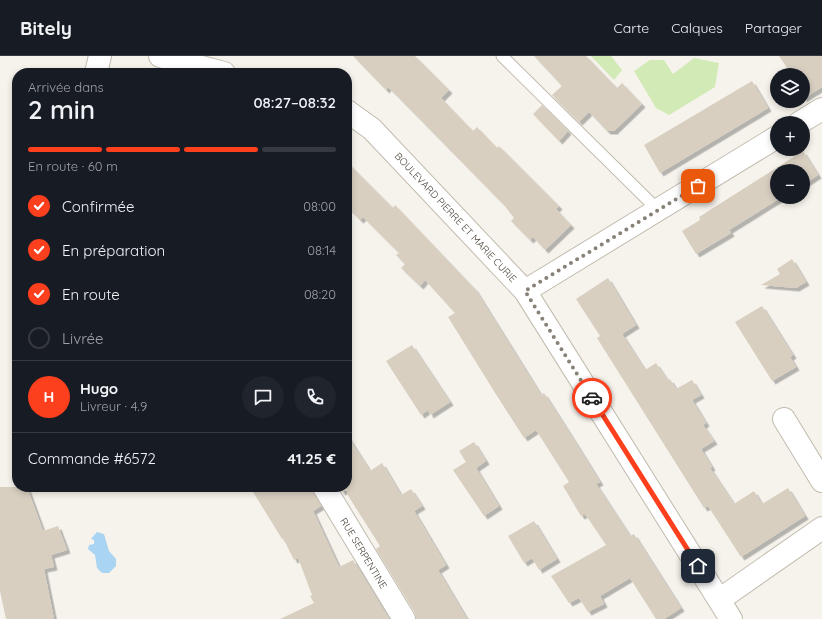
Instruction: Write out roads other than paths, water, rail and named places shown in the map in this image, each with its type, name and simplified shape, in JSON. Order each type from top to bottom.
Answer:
[{"type":"street","points":[[97,68],[100,56]]},
{"type":"street","points":[[160,56],[205,68]]},
{"type":"street","points":[[810,116],[822,109]]},
{"type":"street","name":"BOULEVARD PIERRE ET MARIE CURIE","points":[[352,115],[372,129],[525,291],[731,619]]},
{"type":"street","points":[[525,291],[770,141]]},
{"type":"street","points":[[784,419],[822,481]]},
{"type":"street","name":"RUE SERPENTINE","points":[[327,492],[404,619]]},
{"type":"street","points":[[719,600],[822,528]]},
{"type":"lane","points":[[502,56],[658,210]]},
{"type":"water","points":[[97,532],[104,534],[109,551],[116,559],[116,566],[109,573],[102,573],[97,568],[95,555],[88,549],[89,545],[94,544],[94,540],[91,539]]}]
